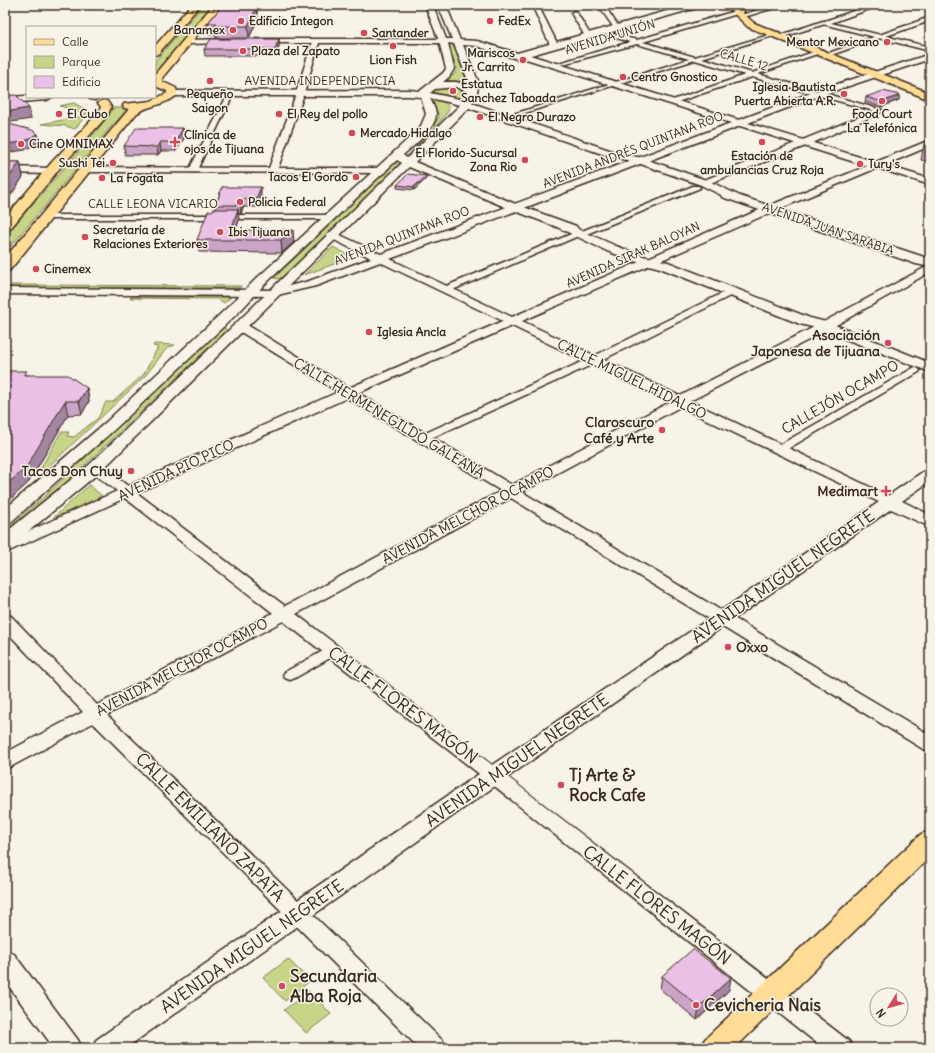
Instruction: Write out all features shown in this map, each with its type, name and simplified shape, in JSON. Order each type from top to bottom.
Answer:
[{"type":"main road","points":[[156,51],[196,5]]},
{"type":"main road","points":[[103,101],[140,106],[162,101],[171,94],[169,87],[156,81],[218,5]]},
{"type":"main road","points":[[427,95],[450,69],[443,41],[429,5]]},
{"type":"main road","points":[[5,518],[110,426],[191,348],[381,171],[403,159],[458,112],[469,100],[474,83],[442,5]]},
{"type":"main road","points":[[454,32],[490,46],[522,56],[554,45],[616,28],[669,8],[697,5]]},
{"type":"main road","points":[[729,5],[756,24],[777,35],[930,97]]},
{"type":"main road","points":[[443,41],[458,41],[490,46]]},
{"type":"main road","points":[[465,58],[468,50],[490,46]]},
{"type":"main road","points":[[876,75],[930,93]]},
{"type":"main road","points":[[427,95],[447,84],[462,86],[470,90],[469,100]]},
{"type":"main road","points":[[5,92],[25,92]]},
{"type":"main road","points":[[5,96],[25,92]]},
{"type":"main road","name":"AVENIDA INDEPENDENCIA","points":[[171,94],[229,97],[300,95]]},
{"type":"main road","name":"AVENIDA INDEPENDENCIA","points":[[171,94],[403,97],[420,100],[427,95],[469,100]]},
{"type":"main road","points":[[5,542],[95,468],[277,289],[334,236],[403,159],[431,122],[432,112],[427,95]]},
{"type":"main road","points":[[445,97],[458,112]]},
{"type":"main road","points":[[5,100],[34,98]]},
{"type":"main road","name":"AVENIDA JUAN SARABIA","points":[[469,100],[507,117],[928,265]]},
{"type":"main road","points":[[8,220],[104,113],[106,107],[103,101]]},
{"type":"main road","points":[[5,267],[132,112],[140,106]]},
{"type":"main road","points":[[403,159],[514,207],[805,321],[930,376]]},
{"type":"main road","points":[[236,307],[235,319],[240,326]]},
{"type":"main road","points":[[821,328],[930,368]]},
{"type":"main road","name":"AVENIDA MIGUEL NEGRETE","points":[[105,1048],[494,775],[930,474]]},
{"type":"main road","name":"CALLE MIGUEL HIDALGO","points":[[890,502],[930,522]]},
{"type":"main road","points":[[715,1048],[930,841]]},
{"type":"main road","points":[[5,961],[69,1048]]},
{"type":"street","points":[[535,5],[554,45]]},
{"type":"street","points":[[601,5],[616,28]]},
{"type":"street","name":"AVENIDA UNIÓN","points":[[554,66],[635,41],[740,12],[781,5]]},
{"type":"street","points":[[507,117],[696,58],[823,23],[878,5]]},
{"type":"street","points":[[574,13],[588,36]]},
{"type":"street","points":[[672,102],[752,74],[930,20]]},
{"type":"street","points":[[823,23],[930,50]]},
{"type":"street","name":"CALLE 12","points":[[602,32],[880,111],[805,143]]},
{"type":"street","points":[[188,42],[237,41]]},
{"type":"street","points":[[252,41],[443,41]]},
{"type":"street","points":[[273,170],[300,95],[316,41]]},
{"type":"street","points":[[522,56],[930,182]]},
{"type":"street","name":"AVENIDA ANDRÉS QUINTANA ROO","points":[[514,207],[819,93],[930,56]]},
{"type":"street","points":[[193,170],[229,97]]},
{"type":"street","points":[[447,289],[805,143]]},
{"type":"street","name":"AVENIDA SIRAK BALOYAN","points":[[348,393],[513,321],[656,262],[770,209],[930,143]]},
{"type":"street","points":[[5,170],[52,171]]},
{"type":"street","points":[[85,170],[381,171]]},
{"type":"street","name":"AVENIDA QUINTANA ROO","points":[[255,288],[277,289],[312,284],[514,207]]},
{"type":"street","name":"CALLE LEONA VICARIO","points":[[47,217],[331,218]]},
{"type":"street","name":"CALLE MIGUEL HIDALGO","points":[[334,236],[890,502]]},
{"type":"street","name":"AVENIDA MELCHOR OCAMPO","points":[[5,761],[512,492],[602,442],[821,328],[928,265]]},
{"type":"street","points":[[5,282],[255,288]]},
{"type":"street","points":[[5,291],[255,288]]},
{"type":"street","points":[[423,438],[594,360],[731,292]]},
{"type":"street","name":"CALLE HERMENEGILDO GALEANA","points":[[240,326],[348,393],[930,744]]},
{"type":"street","name":"CALLEJÓN OCAMPO","points":[[780,449],[915,370]]},
{"type":"street","name":"AVENIDA PIO PICO","points":[[5,548],[242,439],[348,393]]},
{"type":"street","name":"CALLE FLORES MAGÓN","points":[[95,468],[494,775],[770,995],[841,1048]]},
{"type":"street","name":"CALLE EMILIANO ZAPATA","points":[[5,620],[94,713],[435,1048]]},
{"type":"street","points":[[290,675],[332,651]]},
{"type":"green space","points":[[203,5],[212,5],[156,73],[156,60]]},
{"type":"green space","points":[[448,45],[453,45],[467,82],[444,80],[454,75],[457,69]]},
{"type":"green space","points":[[455,86],[465,90],[466,94],[463,99],[432,92],[438,88]]},
{"type":"green space","points":[[431,97],[445,103],[449,110],[425,141],[414,149],[419,142],[418,141],[434,125],[439,117]]},
{"type":"green space","points":[[74,103],[90,112],[85,115],[59,106]]},
{"type":"green space","points":[[113,108],[129,108],[110,128],[5,253],[5,236],[99,128]]},
{"type":"green space","points":[[85,116],[75,129],[66,126],[41,124]]},
{"type":"green space","points":[[395,163],[401,165],[280,279],[274,278]]},
{"type":"green space","points":[[333,247],[353,257],[304,275]]},
{"type":"green space","points":[[11,285],[241,286],[240,288],[9,288]]},
{"type":"green space","points":[[231,297],[224,303],[218,299],[130,298]]},
{"type":"green space","points":[[222,327],[227,330],[66,483],[54,497],[5,537],[5,530],[45,496]]},
{"type":"green space","points":[[154,344],[175,345],[167,348],[146,375],[46,469],[41,468],[61,432],[69,432],[67,436],[74,437],[98,418],[106,402],[113,402],[144,374],[158,347],[153,346]]},
{"type":"green space","points":[[89,485],[102,496],[53,518]]},
{"type":"green space","points":[[288,959],[310,981],[285,1001],[263,978]]},
{"type":"green space","points":[[309,991],[331,1014],[306,1033],[284,1010]]},
{"type":"building","points":[[128,5],[140,5],[132,7]]},
{"type":"building","points":[[221,7],[257,7],[248,26],[215,26],[217,23],[208,23]]},
{"type":"building","points":[[211,39],[279,39],[275,49],[204,49]]},
{"type":"building","points":[[883,91],[900,95],[882,102],[866,97]]},
{"type":"building","points":[[16,95],[29,108],[5,112],[5,96]]},
{"type":"building","points":[[5,123],[32,130],[38,134],[23,142],[5,144]]},
{"type":"building","points":[[136,128],[183,128],[175,142],[160,142],[157,147],[124,146]]},
{"type":"building","points":[[930,141],[930,145],[924,144]]},
{"type":"building","points":[[5,162],[20,162],[6,182],[5,182]]},
{"type":"building","points":[[408,174],[426,176],[414,187],[397,185]]},
{"type":"building","points":[[222,187],[261,187],[256,199],[242,199],[240,205],[216,205]]},
{"type":"building","points":[[213,209],[238,209],[231,230],[293,230],[281,240],[197,240],[208,211],[212,211]]},
{"type":"building","points":[[5,371],[27,371],[24,375],[68,375],[87,388],[79,401],[65,401],[26,468],[5,486]]},
{"type":"building","name":"Cevicheria Nais","points":[[693,949],[731,978],[699,1007],[662,976]]},
{"type":"place","name":"Edificio Integon","points":[[241,21]]},
{"type":"place","name":"FedEx","points":[[490,21]]},
{"type":"place","name":"Banamex","points":[[233,30]]},
{"type":"place","name":"Santander","points":[[364,33]]},
{"type":"place","name":"Mentor Mexicano","points":[[887,42]]},
{"type":"place","name":"Lion Fish","points":[[393,46]]},
{"type":"place","name":"Plaza del Zapato","points":[[243,51]]},
{"type":"place","name":"Mariscos Jr. Carrito","points":[[523,60]]},
{"type":"place","name":"Centro Gnostico","points":[[623,77]]},
{"type":"place","name":"Pequeño Saigon","points":[[210,81]]},
{"type":"place","name":"Estatua Sanchez Taboada","points":[[453,91]]},
{"type":"place","name":"Iglesia Bautista Puerta Abierta A.R.","points":[[844,94]]},
{"type":"place","name":"Food Court La Telefónica","points":[[882,101]]},
{"type":"place","name":"El Cubo","points":[[59,114]]},
{"type":"place","name":"El Rey del pollo","points":[[279,114]]},
{"type":"place","name":"El Negro Durazo","points":[[480,117]]},
{"type":"place","name":"Mercado Hidalgo","points":[[352,133]]},
{"type":"place","name":"Clínica de ojos de Tijuana","points":[[175,142]]},
{"type":"place","name":"Estación de ambulancias Cruz Roja","points":[[762,142]]},
{"type":"place","name":"Cine OMNIMAX","points":[[21,144]]},
{"type":"place","name":"El Florido-Sucursal Zona Rio","points":[[525,160]]},
{"type":"place","name":"Sushi Tei","points":[[113,163]]},
{"type":"place","name":"Tury's","points":[[860,164]]},
{"type":"place","name":"Tacos El Gordo","points":[[356,177]]},
{"type":"place","name":"La Fogata","points":[[102,178]]},
{"type":"place","name":"Policia Federal","points":[[240,202]]},
{"type":"place","name":"Ibis Tijuana","points":[[220,232]]},
{"type":"place","name":"Secretaría de Relaciones Exteriores","points":[[85,237]]},
{"type":"place","name":"Cinemex","points":[[36,269]]},
{"type":"place","name":"Iglesia Ancla","points":[[369,332]]},
{"type":"place","name":"Asociación Japonesa de Tijuana","points":[[888,343]]},
{"type":"place","name":"Claroscuro Café y Arte","points":[[662,430]]},
{"type":"place","name":"Tacos Don Chuy","points":[[131,471]]},
{"type":"place","name":"Medimart","points":[[886,491]]},
{"type":"place","name":"Oxxo","points":[[728,647]]},
{"type":"place","name":"Tj Arte & Rock Cafe","points":[[561,785]]},
{"type":"place","name":"Secundaria Alba Roja","points":[[282,986]]},
{"type":"place","name":"Cevicheria Nais","points":[[696,1005]]}]
